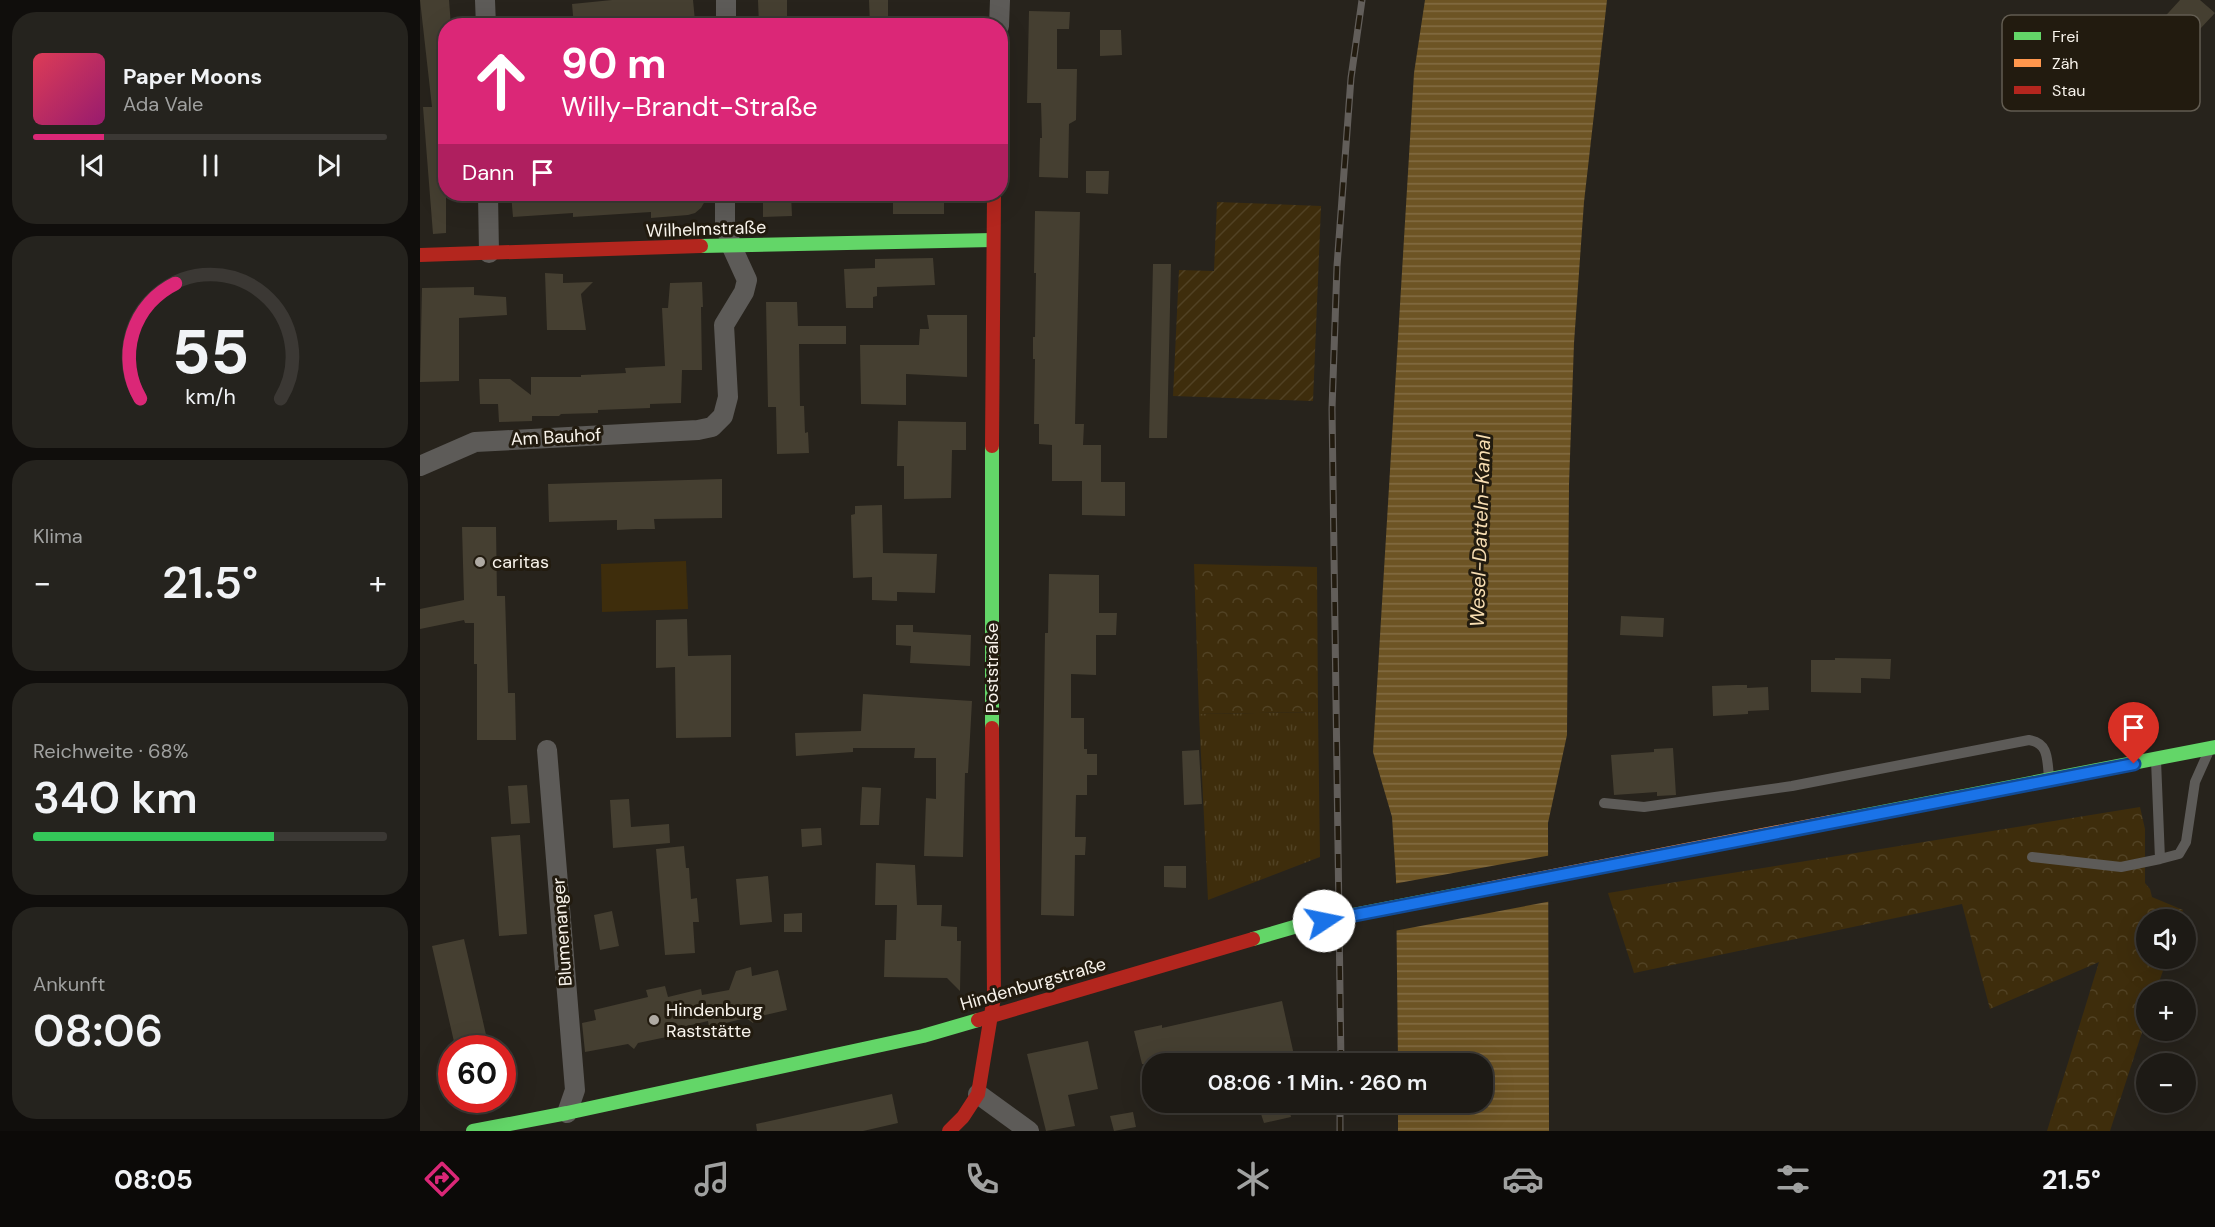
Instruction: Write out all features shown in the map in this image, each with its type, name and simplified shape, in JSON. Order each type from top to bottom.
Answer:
[{"type":"main road","name":"Poststraße","points":[[949,1131],[963,1117],[978,1094],[994,997],[991,549],[994,201]]},
{"type":"main road","name":"Wilhelmstraße","points":[[420,255],[731,245],[993,240]]},
{"type":"main road","name":"Hindenburgstraße","points":[[473,1131],[567,1113],[923,1036],[1301,925],[2213,748]]},
{"type":"street","points":[[485,0],[486,18]]},
{"type":"street","points":[[726,0],[726,18]]},
{"type":"street","points":[[999,18],[1000,0]]},
{"type":"street","points":[[488,201],[489,253]]},
{"type":"street","points":[[725,201],[725,223],[731,245]]},
{"type":"street","name":"Am Bauhof","points":[[420,466],[475,442],[712,428],[723,416],[728,398],[724,325],[744,292],[747,280],[731,245]]},
{"type":"street","name":"Blumenanger","points":[[547,750],[575,1090],[567,1113]]},
{"type":"street","points":[[978,1094],[1029,1131]]},
{"type":"lane","points":[[1604,803],[1644,807],[1792,786],[2029,740],[2038,742],[2044,747],[2049,780]]},
{"type":"lane","points":[[2032,857],[2121,867],[2179,854],[2186,842],[2195,782],[2213,748]]},
{"type":"lane","points":[[2156,760],[2160,859]]},
{"type":"green space","points":[[1217,202],[1321,206],[1313,401],[1173,396],[1179,270],[1214,271]]},
{"type":"green space","points":[[686,561],[688,609],[602,612],[601,564]]},
{"type":"green space","points":[[1194,564],[1317,567],[1318,712],[1199,714]]},
{"type":"green space","points":[[1318,712],[1320,857],[1208,900],[1199,714]]},
{"type":"green space","points":[[2140,807],[2145,829],[2145,883],[2152,897],[2181,909],[2136,909],[2136,969],[2164,969],[2159,981],[2136,981],[2136,1041],[2139,1041],[2110,1131],[2047,1131],[2099,962],[1990,1009],[1962,904],[1634,973],[1608,893]]},
{"type":"water","name":"Wesel-Datteln-Kanal","points":[[1425,0],[1607,0],[1584,202],[1574,343],[1569,485],[1567,735],[1548,823],[1549,1131],[1398,1131],[1398,1113],[1493,1113],[1493,1053],[1398,1053],[1396,879],[1392,817],[1373,752],[1414,73]]},
{"type":"pier","points":[[1552,855],[1552,901],[1394,931],[1393,884]]},
{"type":"building","points":[[420,0],[449,0],[450,18],[438,18],[438,201],[446,201],[446,233],[433,234],[423,107],[432,107]]},
{"type":"building","points":[[612,0],[693,0],[695,18],[573,18],[572,4]]},
{"type":"building","points":[[758,0],[787,0],[787,18],[759,18]]},
{"type":"building","points":[[869,0],[888,0],[888,18],[870,18]]},
{"type":"building","points":[[2180,0],[2200,0],[2215,13],[2200,29],[2200,15],[2166,15]]},
{"type":"building","points":[[1029,11],[1070,12],[1069,29],[1057,29],[1057,69],[1077,69],[1076,120],[1069,124],[1068,178],[1039,177],[1040,138],[1042,138],[1041,103],[1027,103]]},
{"type":"building","points":[[1100,30],[1121,30],[1122,55],[1100,56]]},
{"type":"building","points":[[1086,171],[1109,171],[1108,194],[1086,193]]},
{"type":"building","points":[[512,201],[705,201],[695,213],[688,215],[651,218],[651,212],[573,217],[573,213],[513,217]]},
{"type":"building","points":[[763,201],[791,201],[792,216],[763,217]]},
{"type":"building","points":[[893,201],[944,201],[944,214],[893,214]]},
{"type":"building","points":[[1035,211],[1080,212],[1075,424],[1084,424],[1083,445],[1101,445],[1101,482],[1125,482],[1125,516],[1082,515],[1082,481],[1052,481],[1052,445],[1039,444],[1039,424],[1034,424]]},
{"type":"building","points":[[933,258],[935,285],[877,287],[877,296],[873,297],[873,308],[846,308],[844,269],[875,268],[875,259]]},
{"type":"building","points":[[1153,264],[1171,264],[1167,438],[1149,438]]},
{"type":"building","points":[[545,273],[563,274],[563,283],[593,282],[581,294],[586,330],[547,330]]},
{"type":"building","points":[[702,282],[702,370],[682,370],[681,403],[650,404],[650,408],[598,410],[598,413],[532,416],[532,421],[499,422],[498,404],[480,404],[479,379],[510,379],[531,395],[531,377],[581,377],[581,375],[626,373],[625,368],[665,366],[662,308],[668,308],[670,283]]},
{"type":"building","points":[[474,287],[474,295],[506,297],[507,315],[459,318],[459,381],[420,382],[422,288]]},
{"type":"building","points":[[766,302],[797,302],[798,326],[846,326],[846,344],[799,344],[800,406],[804,406],[805,433],[808,432],[809,453],[777,454],[776,407],[768,407]]},
{"type":"building","points":[[927,315],[967,315],[967,377],[906,374],[906,405],[861,404],[860,345],[919,345],[920,329],[929,329]]},
{"type":"building","points":[[898,421],[966,422],[966,450],[952,450],[951,498],[904,499],[904,466],[897,466]]},
{"type":"building","points":[[722,479],[722,518],[654,519],[655,529],[617,530],[617,520],[549,522],[548,484]]},
{"type":"building","points":[[882,505],[883,553],[937,554],[935,593],[897,592],[897,601],[872,600],[872,577],[853,578],[851,515],[855,514],[855,506]]},
{"type":"building","name":"caritas","points":[[462,527],[496,527],[497,596],[505,596],[508,693],[515,693],[516,740],[477,740],[477,664],[474,664],[474,623],[465,623],[464,620],[420,629],[420,609],[464,600]]},
{"type":"building","points":[[1049,574],[1099,575],[1099,613],[1117,613],[1116,635],[1096,635],[1096,675],[1071,674],[1071,718],[1084,718],[1084,749],[1087,749],[1087,754],[1097,754],[1097,775],[1087,775],[1087,795],[1076,795],[1075,837],[1086,837],[1085,855],[1075,855],[1074,916],[1041,915],[1045,633],[1048,633]]},
{"type":"building","points":[[1621,616],[1664,618],[1663,637],[1620,635]]},
{"type":"building","points":[[687,619],[688,656],[731,655],[731,737],[676,738],[675,667],[656,668],[656,620]]},
{"type":"building","points":[[896,625],[913,625],[913,632],[971,635],[970,666],[910,663],[911,646],[896,645]]},
{"type":"building","points":[[1835,658],[1891,659],[1890,679],[1861,678],[1861,693],[1811,692],[1811,660],[1835,660]]},
{"type":"building","points":[[1747,685],[1747,688],[1768,687],[1769,710],[1713,716],[1712,686]]},
{"type":"building","points":[[863,694],[972,701],[968,773],[965,773],[963,857],[924,856],[926,798],[936,799],[936,758],[914,758],[915,748],[853,748],[853,752],[796,756],[795,733],[861,731]]},
{"type":"building","points":[[1673,748],[1676,795],[1657,796],[1657,792],[1614,795],[1611,755],[1654,752],[1654,749]]},
{"type":"building","points":[[1199,750],[1202,804],[1184,805],[1182,751]]},
{"type":"building","points":[[527,785],[530,823],[511,824],[508,786]]},
{"type":"building","points":[[862,787],[881,788],[879,825],[860,825]]},
{"type":"building","points":[[629,799],[631,827],[669,824],[670,843],[613,848],[610,800]]},
{"type":"building","points":[[821,828],[822,845],[802,847],[801,829]]},
{"type":"building","points":[[520,835],[527,934],[499,936],[491,837]]},
{"type":"building","points":[[684,846],[686,868],[689,868],[691,899],[697,898],[699,922],[693,922],[695,953],[665,955],[656,849]]},
{"type":"building","points":[[876,863],[915,865],[917,905],[942,905],[941,926],[957,927],[957,941],[961,941],[960,991],[947,978],[884,977],[885,940],[896,940],[897,905],[875,905]]},
{"type":"building","points":[[1164,866],[1186,866],[1186,888],[1164,887]]},
{"type":"building","points":[[768,876],[772,922],[740,925],[736,879]]},
{"type":"building","points":[[612,911],[619,946],[600,950],[594,915]]},
{"type":"building","points":[[802,913],[802,932],[784,932],[784,914]]},
{"type":"building","points":[[464,939],[486,1035],[452,1035],[432,946]]},
{"type":"building","points":[[751,967],[752,976],[778,970],[787,1010],[756,1017],[753,1023],[746,1018],[709,1027],[708,1021],[674,1029],[676,1035],[638,1043],[634,1049],[628,1044],[585,1052],[582,1023],[596,1020],[594,1010],[648,997],[646,990],[665,986],[668,997],[701,989],[702,995],[729,990],[736,971]]},
{"type":"building","points":[[1282,1001],[1294,1053],[1242,1053],[1241,1051],[1231,1053],[1142,1053],[1142,1064],[1134,1031],[1162,1025],[1162,1028]]},
{"type":"building","points":[[1088,1041],[1098,1089],[1068,1095],[1075,1126],[1046,1131],[1027,1054]]},
{"type":"building","points":[[892,1094],[898,1123],[863,1131],[757,1131],[756,1124]]},
{"type":"building","points":[[1133,1112],[1136,1127],[1114,1131],[1110,1116]]},
{"type":"building","points":[[1261,1113],[1290,1113],[1291,1117],[1264,1123]]},
{"type":"railway","points":[[1341,1053],[1332,409],[1337,266],[1351,78],[1362,0]]},
{"type":"railway","points":[[1340,1113],[1340,1131]]},
{"type":"traffic: fast","points":[[701,246],[993,240]]},
{"type":"traffic: fast","points":[[992,446],[992,728]]},
{"type":"traffic: fast","points":[[1830,822],[2215,747]]},
{"type":"traffic: fast","points":[[1253,939],[1301,925],[1481,890]]},
{"type":"traffic: fast","points":[[473,1131],[567,1113],[923,1036],[978,1020]]},
{"type":"traffic: slow","points":[[1481,890],[1830,822]]},
{"type":"traffic: jam","points":[[992,446],[994,201]]},
{"type":"traffic: jam","points":[[420,255],[701,246]]},
{"type":"traffic: jam","points":[[949,1131],[963,1117],[978,1094],[994,997],[992,728]]},
{"type":"traffic: jam","points":[[978,1020],[1253,939]]},
{"type":"place","name":"caritas","points":[[480,562]]},
{"type":"place","name":"Hindenburg Raststätte","points":[[654,1020]]},
{"type":"route","points":[[1324,921],[2134,764]]}]
